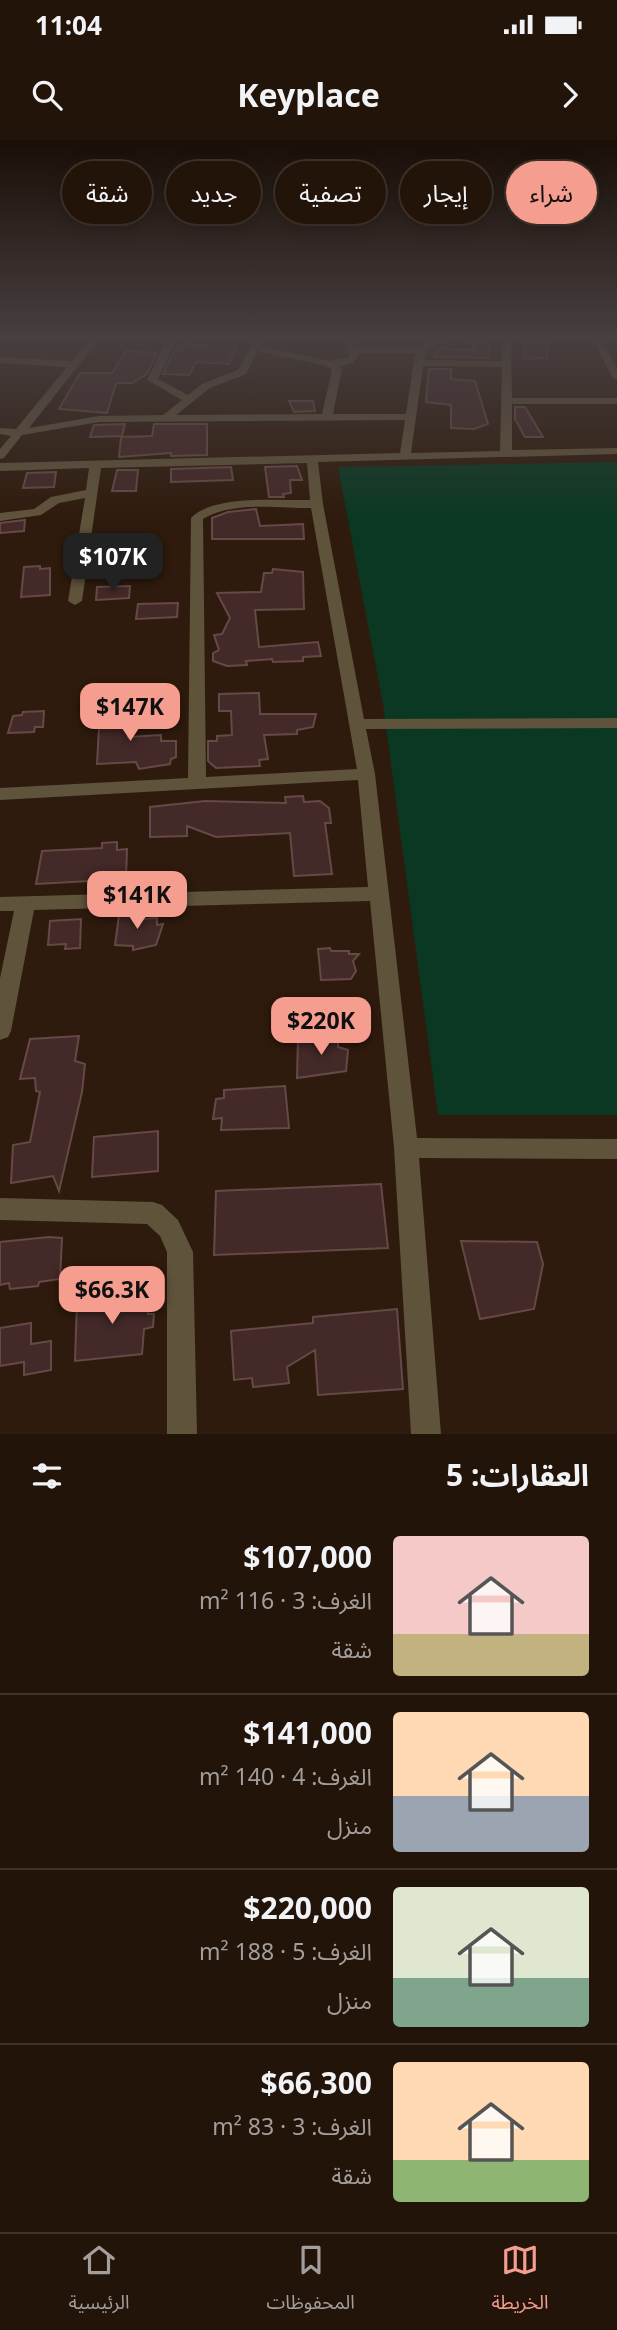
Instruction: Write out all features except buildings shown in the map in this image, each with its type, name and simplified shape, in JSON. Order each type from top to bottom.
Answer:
[{"type":"street","points":[[0,456],[46,397]]},
{"type":"street","points":[[185,397],[190,400]]},
{"type":"street","points":[[167,417],[193,397]]},
{"type":"street","points":[[327,416],[331,397]]},
{"type":"street","points":[[405,456],[414,397]]},
{"type":"street","points":[[506,397],[506,453]]},
{"type":"street","points":[[506,401],[617,401]]},
{"type":"street","points":[[30,417],[243,419],[411,416]]},
{"type":"street","points":[[0,430],[17,433],[99,419]]},
{"type":"street","points":[[0,467],[617,452]]},
{"type":"street","points":[[312,458],[317,504],[366,774],[406,1148],[426,1434]]},
{"type":"street","points":[[75,601],[96,464]]},
{"type":"street","points":[[0,517],[37,512],[55,500],[90,493]]},
{"type":"street","points":[[197,784],[197,518],[201,513],[220,508],[317,504]]},
{"type":"street","points":[[358,724],[617,723]]},
{"type":"street","points":[[0,794],[366,774]]},
{"type":"street","points":[[0,904],[379,894]]},
{"type":"street","points":[[0,1031],[25,904]]},
{"type":"street","points":[[406,1148],[617,1149]]},
{"type":"street","points":[[0,1209],[153,1213],[169,1228],[180,1252],[182,1434]]},
{"type":"green space","points":[[617,462],[617,1115],[438,1115],[383,704],[338,467]]}]
